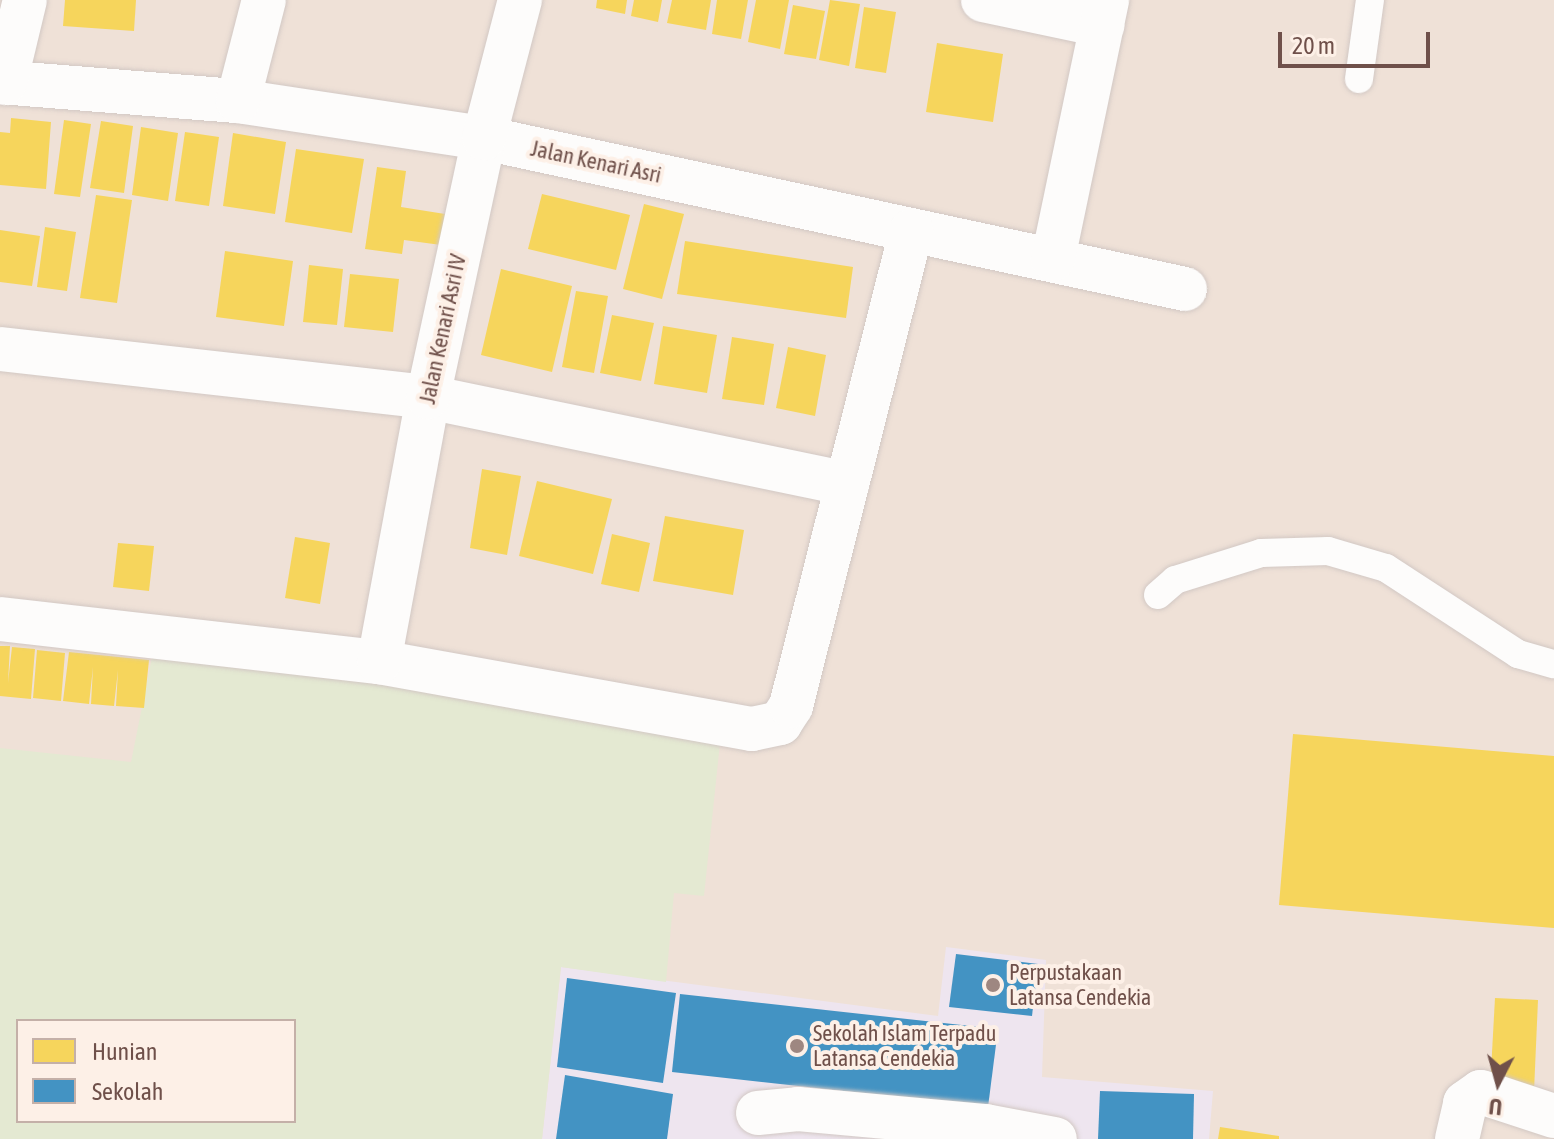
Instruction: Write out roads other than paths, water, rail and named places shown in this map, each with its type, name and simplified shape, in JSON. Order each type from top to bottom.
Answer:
[{"type":"street","points":[[2,82],[25,0]]},
{"type":"street","points":[[238,101],[264,0]]},
{"type":"street","name":"Jalan Kenari Asri IV","points":[[379,662],[428,397],[484,138],[520,0]]},
{"type":"street","points":[[983,0],[1105,12],[1053,259]]},
{"type":"street","name":"Jalan Kenari Asri","points":[[2,82],[238,101],[484,138],[1185,289]]},
{"type":"street","points":[[0,619],[379,662],[752,729],[780,723],[791,706],[911,231]]},
{"type":"street","points":[[0,349],[428,397],[847,484]]},
{"type":"street","points":[[1457,1139],[1465,1103],[1481,1092],[1554,1116]]},
{"type":"street","points":[[758,1113],[798,1109],[986,1126],[1055,1139]]},
{"type":"lane","points":[[1359,79],[1370,0]]},
{"type":"lane","points":[[1158,595],[1175,580],[1261,553],[1328,551],[1386,568],[1518,654],[1554,664]]},
{"type":"place","name":"Perpustakaan Latansa Cendekia","points":[[993,985]]},
{"type":"place","name":"Sekolah Islam Terpadu Latansa Cendekia","points":[[797,1046]]}]
